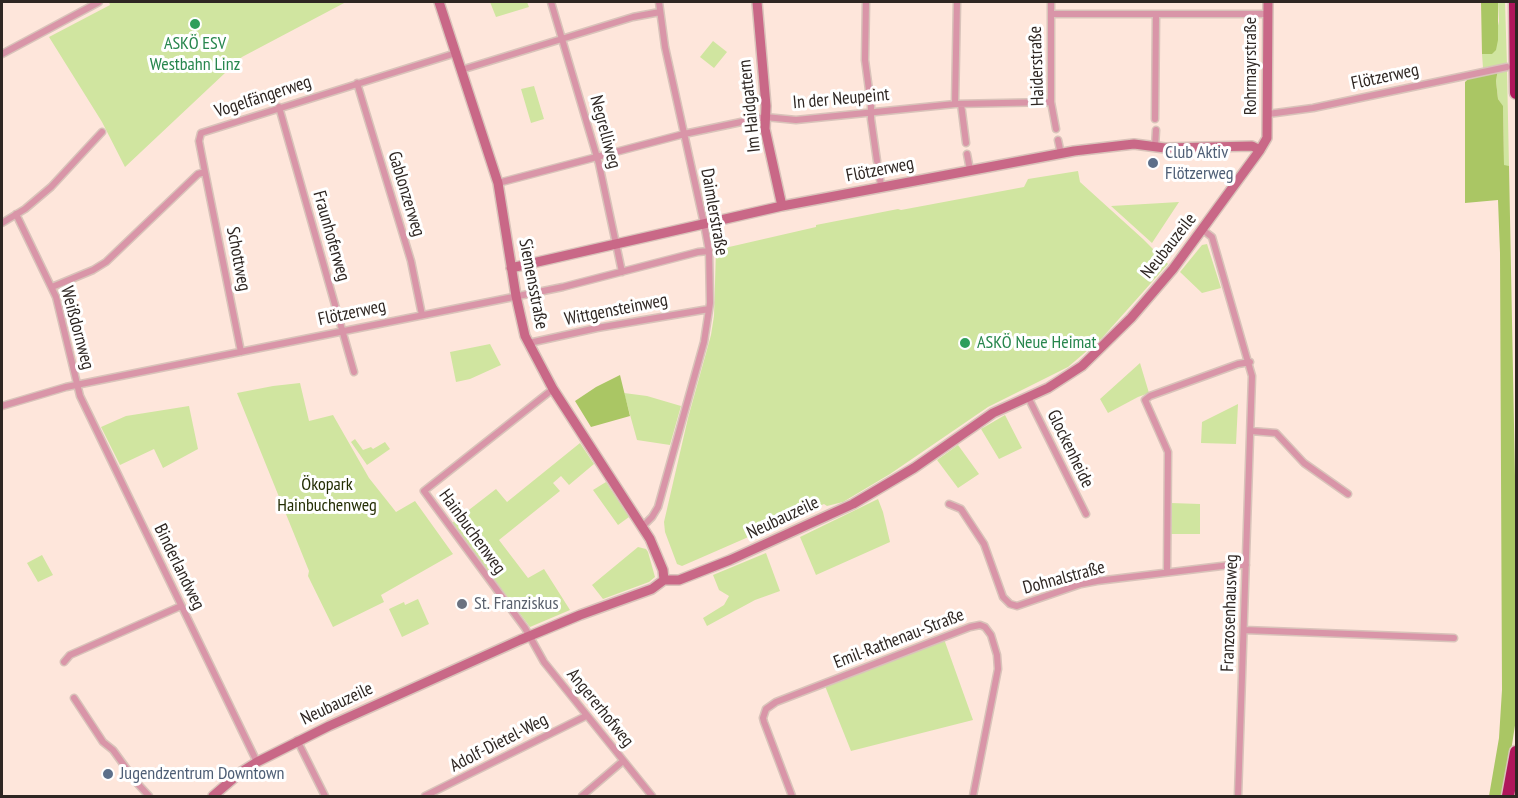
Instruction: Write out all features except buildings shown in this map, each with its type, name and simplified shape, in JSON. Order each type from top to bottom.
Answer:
[{"type":"highway","points":[[1515,2],[1516,93]]},
{"type":"highway","points":[[1508,796],[1516,752]]},
{"type":"street","points":[[2,54],[99,2]]},
{"type":"street","name":"Siemensstraße","points":[[439,2],[498,183],[522,328],[553,389],[643,526],[662,567],[664,580]]},
{"type":"street","name":"Negrelliweg","points":[[551,2],[597,157],[622,272]]},
{"type":"street","name":"Daimlerstraße","points":[[643,526],[658,507],[704,342],[709,309],[709,251],[665,47],[659,2]]},
{"type":"street","name":"Im Haidgattern","points":[[757,2],[765,129],[783,206]]},
{"type":"street","points":[[866,2],[865,60],[877,161]]},
{"type":"street","points":[[957,2],[958,104],[966,143]]},
{"type":"street","name":"Haiderstraße","points":[[1050,2],[1051,102],[1056,129]]},
{"type":"street","name":"Rohrmayrstraße","points":[[1268,2],[1268,131]]},
{"type":"street","points":[[461,70],[633,16],[660,12]]},
{"type":"street","points":[[1050,14],[1268,15]]},
{"type":"street","points":[[1155,119],[1156,14]]},
{"type":"street","name":"Vogelfängerweg","points":[[205,172],[199,141],[201,133],[456,53]]},
{"type":"street","name":"Flötzerweg","points":[[1268,114],[1313,108],[1507,67]]},
{"type":"street","name":"Gablonzerweg","points":[[357,83],[411,261],[422,315]]},
{"type":"street","name":"In der Neupeint","points":[[498,183],[684,134],[765,117],[796,120],[958,104],[1051,102]]},
{"type":"street","name":"Fraunhoferweg","points":[[279,107],[354,372]]},
{"type":"street","points":[[1155,147],[1156,130]]},
{"type":"street","name":"Neubauzeile","points":[[213,796],[241,772],[297,740],[529,636],[580,615],[652,590],[664,580],[680,580],[730,560],[853,504],[914,468],[993,413],[1064,378],[1095,355],[1152,294],[1203,230],[1260,150],[1268,131]]},
{"type":"street","points":[[2,223],[51,188],[102,132]]},
{"type":"street","points":[[1058,140],[1061,154]]},
{"type":"street","name":"Flötzerweg","points":[[511,268],[783,206],[1061,154],[1134,144],[1155,147],[1252,146],[1260,150]]},
{"type":"street","points":[[968,154],[970,170]]},
{"type":"street","points":[[52,287],[106,262],[198,174],[205,172]]},
{"type":"street","name":"Schottweg","points":[[205,172],[241,352]]},
{"type":"street","points":[[879,172],[882,186]]},
{"type":"street","name":"Weißdornweg","points":[[16,214],[52,287],[63,321],[76,384]]},
{"type":"street","name":"Franzosenhausweg","points":[[1203,230],[1212,237],[1250,362],[1253,388],[1238,796]]},
{"type":"street","name":"Flötzerweg","points":[[2,406],[76,384],[563,287],[709,251]]},
{"type":"street","name":"Wittgensteinweg","points":[[529,343],[709,309]]},
{"type":"street","points":[[1167,572],[1168,453],[1145,400],[1149,396],[1225,368],[1250,362]]},
{"type":"street","name":"Binderlandweg","points":[[76,384],[82,401],[257,762]]},
{"type":"street","name":"Hainbuchenweg","points":[[529,636],[424,492],[553,389]]},
{"type":"street","name":"Glockenheide","points":[[1028,397],[1086,514]]},
{"type":"street","points":[[1251,431],[1276,433],[1304,463],[1348,494]]},
{"type":"street","name":"Dohnalstraße","points":[[949,504],[961,509],[989,556],[1003,597],[1010,604],[1017,606],[1081,584],[1167,572],[1246,565]]},
{"type":"street","points":[[64,662],[70,655],[181,606]]},
{"type":"street","name":"Emil-Rathenau-Straße","points":[[792,796],[764,722],[764,712],[776,702],[970,627],[985,627],[996,649],[998,669],[973,796]]},
{"type":"street","points":[[1244,630],[1454,638]]},
{"type":"street","name":"Angererhofweg","points":[[529,636],[544,663],[651,796]]},
{"type":"street","points":[[74,698],[104,742],[149,796]]},
{"type":"street","name":"Adolf-Dietel-Weg","points":[[425,796],[586,716]]},
{"type":"street","points":[[297,740],[325,796]]},
{"type":"street","points":[[582,796],[623,761]]},
{"type":"green space","points":[[109,2],[346,2],[242,57],[125,167],[102,122],[49,37],[110,5]]},
{"type":"green space","points":[[490,2],[527,2],[529,7],[496,17]]},
{"type":"green space","points":[[1481,2],[1498,2],[1498,40],[1496,50],[1492,54],[1482,54]]},
{"type":"green space","points":[[1498,2],[1505,2],[1507,65],[1483,68],[1482,54],[1492,54],[1499,21]]},
{"type":"green space","points":[[713,41],[727,52],[714,68],[700,57]]},
{"type":"green space","points":[[1498,69],[1507,70],[1509,166],[1504,166],[1503,107],[1498,99],[1496,81]]},
{"type":"green space","points":[[1498,69],[1496,81],[1498,99],[1503,106],[1504,165],[1509,166],[1516,528],[1516,719],[1504,796],[1489,796],[1499,738],[1502,690],[1500,253],[1498,200],[1465,203],[1465,82],[1470,77]]},
{"type":"green space","points":[[534,86],[544,119],[531,123],[521,89]]},
{"type":"green space","points":[[1078,171],[1080,182],[1168,264],[1102,338],[1068,367],[988,407],[890,474],[843,502],[827,506],[824,504],[682,566],[677,564],[665,532],[664,522],[688,418],[711,335],[714,316],[716,250],[816,227],[816,225],[1024,187],[1028,179]]},
{"type":"green space","points":[[1179,202],[1152,243],[1111,206]]},
{"type":"green space","points":[[1207,244],[1221,288],[1202,293],[1180,272],[1202,245]]},
{"type":"green space","points":[[490,344],[501,365],[470,379],[456,382],[450,352]]},
{"type":"green space","points":[[1140,363],[1149,393],[1108,413],[1100,399]]},
{"type":"green space","points":[[620,375],[630,416],[591,427],[575,401]]},
{"type":"green space","name":"Ökopark Hainbuchenweg","points":[[300,383],[309,421],[333,415],[369,478],[396,512],[415,501],[453,554],[381,595],[384,602],[333,627],[308,576],[309,571],[237,393]]},
{"type":"green space","points":[[624,393],[647,396],[681,406],[670,445],[637,440]]},
{"type":"green space","points":[[1238,404],[1236,444],[1201,443],[1202,422]]},
{"type":"green space","points":[[189,406],[198,449],[163,468],[154,449],[120,465],[101,427],[126,416]]},
{"type":"green space","points":[[1005,415],[1022,448],[999,459],[981,429]]},
{"type":"green space","points":[[355,439],[363,450],[371,447],[373,449],[385,442],[390,449],[367,465],[351,442]]},
{"type":"green space","points":[[580,443],[594,464],[569,485],[561,476],[553,483],[560,491],[499,540],[528,578],[544,569],[570,610],[530,627],[452,523],[496,489],[507,502]]},
{"type":"green space","points":[[958,445],[979,474],[958,488],[937,460]]},
{"type":"green space","points":[[606,482],[629,517],[618,525],[593,490]]},
{"type":"green space","points":[[878,499],[890,542],[816,575],[800,537]]},
{"type":"green space","points":[[1171,503],[1200,504],[1200,534],[1171,534]]},
{"type":"green space","points":[[638,547],[648,552],[655,577],[649,582],[603,599],[592,585]]},
{"type":"green space","points":[[766,553],[780,591],[755,600],[707,626],[703,618],[724,605],[729,596],[719,590],[713,575]]},
{"type":"green space","points":[[42,555],[53,575],[38,582],[27,563]]},
{"type":"green space","points":[[418,599],[429,624],[402,637],[389,609]]},
{"type":"green space","points":[[944,639],[973,720],[851,751],[825,686]]},
{"type":"place","name":"ASKÖ ESV Westbahn Linz","points":[[195,24]]},
{"type":"place","name":"Club Aktiv Flötzerweg","points":[[1153,163]]},
{"type":"place","name":"ASKÖ Neue Heimat","points":[[965,343]]},
{"type":"place","name":"St. Franziskus","points":[[462,604]]},
{"type":"place","name":"Jugendzentrum Downtown","points":[[108,774]]}]
